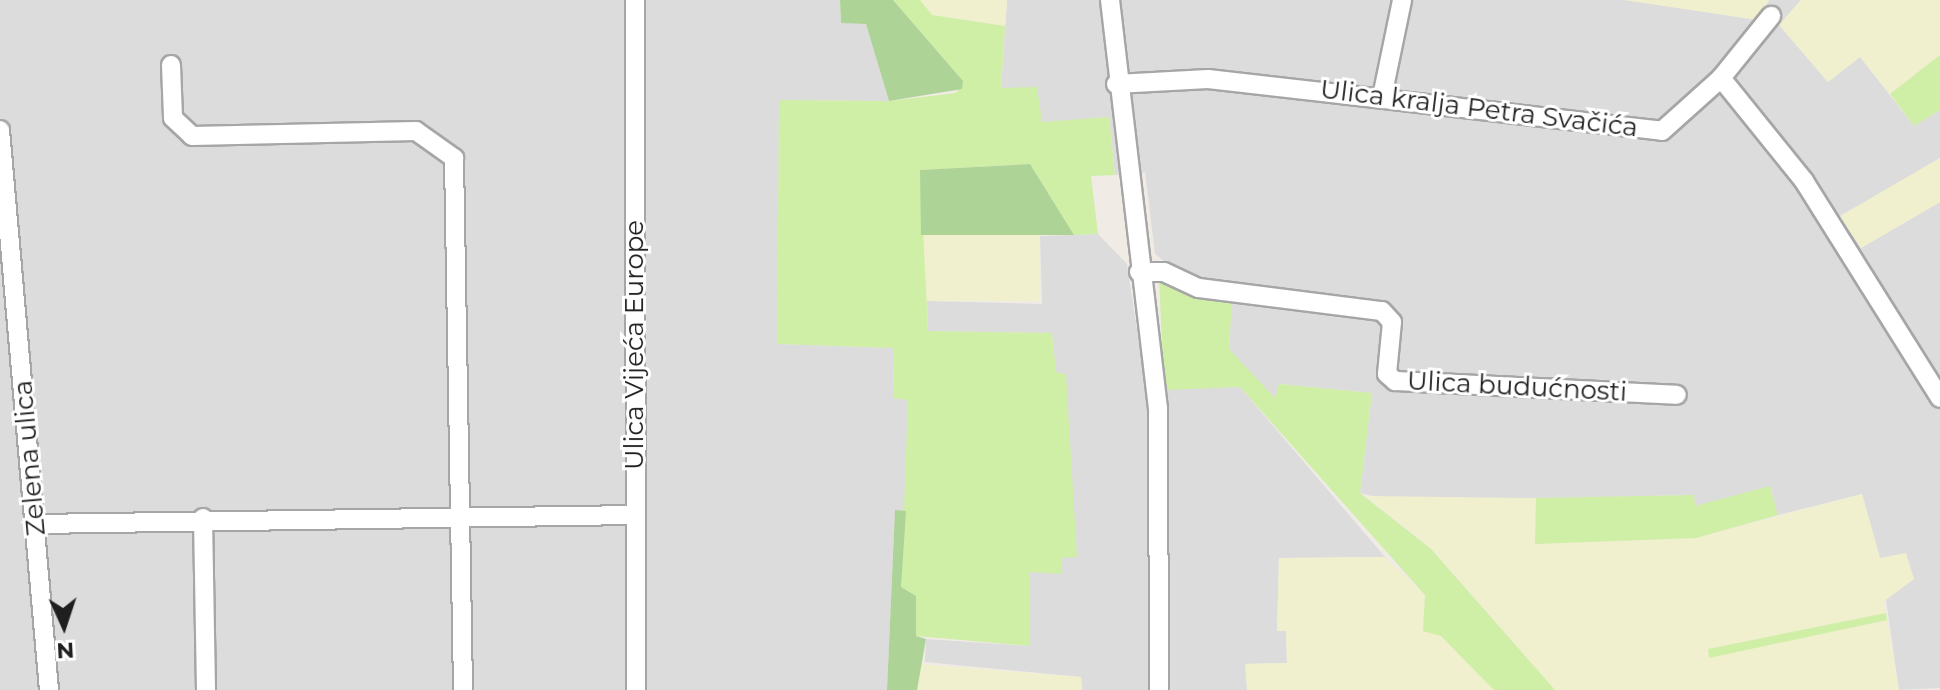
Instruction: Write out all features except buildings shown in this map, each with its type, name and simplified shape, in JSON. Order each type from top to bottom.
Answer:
[{"type":"street","name":"Ulica Vijeća Europe","points":[[635,0],[636,690]]},
{"type":"street","points":[[1110,0],[1116,84],[1158,408],[1159,690]]},
{"type":"street","points":[[1382,97],[1402,0]]},
{"type":"street","name":"Ulica kralja Petra Svačića","points":[[1116,84],[1208,79],[1662,131],[1721,78],[1771,16]]},
{"type":"street","points":[[171,65],[173,118],[192,136],[416,131],[454,158],[463,690]]},
{"type":"street","points":[[1721,78],[1804,181],[1940,398]]},
{"type":"street","name":"Zelena ulica","points":[[0,130],[6,253],[36,524],[49,690]]},
{"type":"street","name":"Ulica budućnosti","points":[[1139,272],[1164,272],[1199,288],[1382,311],[1392,322],[1387,374],[1395,381],[1677,395]]},
{"type":"street","points":[[36,524],[203,518],[635,515]]},
{"type":"street","points":[[203,518],[206,690]]},
{"type":"shaded area","points":[[0,0],[840,0],[841,22],[866,24],[889,101],[779,100],[778,344],[894,348],[893,398],[908,400],[908,462],[906,511],[895,511],[887,690],[0,690]]},
{"type":"shaded area","points":[[1007,0],[1625,0],[1758,20],[1769,0],[1801,0],[1779,25],[1828,82],[1860,57],[1914,126],[1940,110],[1940,158],[1840,217],[1861,248],[1940,202],[1940,688],[1899,690],[1880,558],[1862,494],[1778,515],[1770,486],[1695,507],[1694,495],[1393,501],[1360,493],[1372,393],[1280,384],[1275,399],[1240,364],[1229,349],[1231,314],[1155,254],[1145,172],[1115,175],[1109,117],[1042,123],[1001,89]]},
{"type":"shaded area","points":[[1098,234],[1127,264],[1146,389],[1240,387],[1385,557],[1279,558],[1277,631],[1286,630],[1287,663],[1246,664],[1247,690],[1082,690],[1081,677],[925,662],[926,639],[1029,646],[1030,571],[1066,374],[1056,373],[1052,333],[928,331],[927,301],[1042,304],[1040,236]]},
{"type":"green space","points":[[840,0],[893,0],[963,81],[962,89],[889,101],[866,24],[841,23]]},
{"type":"green space","points":[[893,0],[920,0],[932,15],[1005,26],[1001,88],[1037,87],[1042,122],[1109,117],[1115,175],[1091,176],[1098,234],[1074,235],[1030,164],[920,170],[928,331],[1052,333],[1056,372],[1066,374],[1077,557],[1062,558],[1061,574],[1030,572],[1030,646],[916,636],[916,596],[901,587],[908,400],[893,398],[894,348],[777,344],[779,100],[889,101],[956,93],[963,81]]},
{"type":"green space","points":[[920,0],[1007,0],[1005,26],[932,15]]},
{"type":"green space","points":[[1625,0],[1769,0],[1758,20]]},
{"type":"green space","points":[[1801,0],[1940,0],[1940,55],[1890,94],[1860,57],[1828,82],[1779,25]]},
{"type":"green space","points":[[1940,55],[1940,110],[1914,126],[1890,94]]},
{"type":"green space","points":[[1940,158],[1940,202],[1861,248],[1840,216]]},
{"type":"green space","points":[[1030,164],[1074,235],[921,235],[920,170]]},
{"type":"green space","points":[[921,235],[1040,235],[1040,301],[921,301]]},
{"type":"green space","points":[[1159,277],[1232,298],[1229,349],[1275,398],[1279,384],[1372,393],[1360,493],[1431,549],[1555,690],[1494,690],[1441,636],[1423,631],[1425,595],[1240,387],[1164,390]]},
{"type":"green space","points":[[1770,486],[1778,515],[1696,538],[1535,544],[1536,498],[1694,495],[1695,506]]},
{"type":"green space","points":[[1862,494],[1880,558],[1906,553],[1914,579],[1883,602],[1886,613],[1708,649],[1709,657],[1887,620],[1899,690],[1555,690],[1432,549],[1366,496],[1536,498],[1535,544],[1696,538]]},
{"type":"green space","points":[[895,510],[906,511],[901,587],[916,596],[916,636],[926,639],[917,690],[887,690]]},
{"type":"green space","points":[[1385,557],[1425,595],[1423,631],[1441,635],[1494,690],[1247,690],[1245,664],[1287,663],[1286,631],[1277,631],[1279,558]]},
{"type":"green space","points":[[1886,613],[1887,620],[1709,658],[1708,649]]},
{"type":"green space","points":[[917,664],[1081,677],[1082,690],[917,690]]}]
